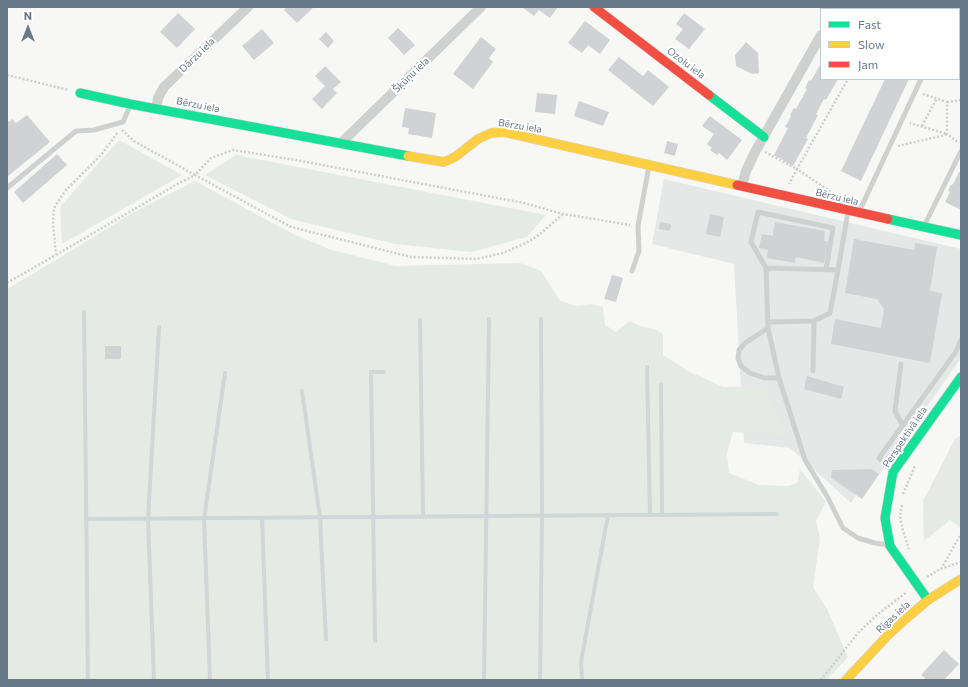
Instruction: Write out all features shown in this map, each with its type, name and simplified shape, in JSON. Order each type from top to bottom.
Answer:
[{"type":"street","name":"Dārzu iela","points":[[156,109],[158,98],[164,87],[248,7]]},
{"type":"street","name":"Šķūņu iela","points":[[341,143],[481,7]]},
{"type":"street","name":"Ozolu iela","points":[[594,7],[764,137]]},
{"type":"street","points":[[742,186],[746,171],[758,148],[820,37]]},
{"type":"street","name":"Bērzu iela","points":[[80,93],[156,109],[444,162],[455,157],[478,139],[491,133],[504,132],[784,195],[848,211],[961,235]]},
{"type":"street","name":"Perspektīvā iela","points":[[928,600],[890,546],[885,518],[893,472],[961,377]]},
{"type":"street","name":"Rīgas iela","points":[[846,680],[888,635],[928,600],[961,579]]},
{"type":"lane","points":[[858,213],[920,80]]},
{"type":"lane","points":[[7,188],[76,131],[94,130],[123,122],[130,104]]},
{"type":"lane","points":[[924,227],[961,151]]},
{"type":"lane","points":[[632,271],[639,251],[638,226],[649,165]]},
{"type":"lane","points":[[779,378],[765,378],[750,373],[740,366],[738,358],[739,350],[745,343],[768,325],[814,321],[830,313],[848,211]]},
{"type":"lane","points":[[826,270],[833,228],[758,212],[751,242],[766,268],[768,325],[779,378],[805,460],[827,496],[843,528],[858,538],[890,546]]},
{"type":"lane","points":[[766,268],[838,270]]},
{"type":"lane","points":[[813,371],[814,321]]},
{"type":"lane","points":[[893,472],[879,458],[955,353],[961,340]]},
{"type":"lane","points":[[900,364],[895,411],[903,426]]},
{"type":"path","points":[[7,75],[80,93]]},
{"type":"path","points":[[784,195],[847,80]]},
{"type":"path","points":[[915,91],[947,102],[961,100]]},
{"type":"path","points":[[922,126],[938,98]]},
{"type":"path","points":[[947,102],[947,134]]},
{"type":"path","points":[[902,120],[947,134],[961,145]]},
{"type":"path","points":[[56,255],[53,223],[54,208],[65,191],[101,155],[121,128],[134,141],[291,227],[410,258],[476,259],[503,253],[526,243],[539,235],[563,214]]},
{"type":"path","points":[[890,145],[898,146],[947,134]]},
{"type":"path","points":[[758,148],[797,169],[839,198],[848,211]]},
{"type":"path","points":[[7,283],[195,175],[211,158],[233,150],[296,160],[517,202],[563,214],[638,226]]},
{"type":"path","points":[[913,554],[909,549],[900,516],[904,493],[919,460]]},
{"type":"path","points":[[940,569],[961,534]]},
{"type":"path","points":[[821,680],[858,633],[878,614],[916,584],[940,569],[961,562]]},
{"type":"path","points":[[925,570],[929,576]]},
{"type":"shaded area","points":[[119,140],[182,175],[62,244],[60,207]]},
{"type":"shaded area","points":[[236,155],[546,215],[527,237],[471,252],[395,244],[291,219],[205,175]]},
{"type":"shaded area","points":[[664,179],[961,249],[961,358],[862,499],[856,495],[851,503],[790,448],[744,443],[734,264],[652,244]]},
{"type":"shaded area","points":[[195,181],[293,234],[332,250],[396,266],[520,263],[541,271],[560,301],[577,306],[590,304],[603,307],[605,325],[616,332],[630,321],[640,326],[655,329],[663,334],[663,355],[688,371],[723,387],[764,386],[785,435],[733,432],[727,453],[729,473],[759,485],[788,486],[797,483],[800,469],[826,502],[816,521],[820,539],[813,587],[827,609],[848,657],[827,680],[7,680],[7,289],[134,212]]},
{"type":"shaded area","points":[[961,435],[961,528],[950,520],[924,541],[923,501],[955,439]]},
{"type":"building","points":[[287,7],[314,7],[297,23],[284,10]]},
{"type":"building","points":[[522,7],[558,7],[550,18],[539,10],[534,16]]},
{"type":"building","points":[[852,7],[878,7],[878,8]]},
{"type":"building","points":[[178,13],[195,29],[177,48],[160,32]]},
{"type":"building","points":[[684,13],[705,29],[689,49],[675,39],[683,29],[676,24]]},
{"type":"building","points":[[585,21],[610,40],[600,54],[588,45],[582,53],[568,43]]},
{"type":"building","points":[[398,28],[415,45],[404,55],[388,38]]},
{"type":"building","points":[[262,29],[274,43],[254,60],[242,46]]},
{"type":"building","points":[[326,32],[334,41],[328,48],[319,39]]},
{"type":"building","points":[[481,37],[496,49],[489,58],[493,62],[473,89],[453,74]]},
{"type":"building","points":[[746,42],[758,53],[759,73],[752,74],[736,66],[735,55]]},
{"type":"building","points":[[619,57],[643,76],[648,70],[669,87],[653,106],[608,70]]},
{"type":"building","points":[[820,65],[820,80],[837,80],[826,100],[824,99],[816,114],[818,115],[806,138],[808,139],[793,166],[774,155],[788,128],[785,127],[791,116],[790,115],[794,108],[796,109],[807,89],[805,88],[809,80],[811,81]]},
{"type":"building","points":[[325,66],[341,82],[333,89],[337,93],[322,109],[312,99],[325,86],[315,76]]},
{"type":"building","points":[[885,80],[909,80],[861,181],[841,171]]},
{"type":"building","points":[[537,93],[557,95],[555,114],[535,112]]},
{"type":"building","points":[[579,101],[609,112],[603,126],[574,116]]},
{"type":"building","points":[[405,108],[436,113],[432,138],[408,134],[409,128],[402,127]]},
{"type":"building","points":[[27,115],[50,142],[7,177],[7,120],[9,122],[12,119],[16,123]]},
{"type":"building","points":[[710,116],[742,140],[727,160],[719,153],[717,155],[710,150],[712,148],[707,144],[714,134],[702,126]]},
{"type":"building","points":[[667,141],[678,144],[675,156],[664,153]]},
{"type":"building","points":[[57,154],[67,165],[23,203],[14,192]]},
{"type":"building","points":[[959,172],[961,173],[961,210],[945,202],[950,192],[948,191],[950,186],[953,184]]},
{"type":"building","points":[[710,214],[724,217],[720,237],[706,234]]},
{"type":"building","points":[[660,222],[671,224],[670,231],[659,229]]},
{"type":"building","points":[[775,222],[825,231],[824,241],[828,242],[824,263],[796,257],[795,263],[767,258],[768,250],[759,248],[762,234],[773,236]]},
{"type":"building","points":[[854,239],[914,250],[915,243],[937,247],[930,291],[942,293],[930,363],[831,344],[835,319],[881,328],[884,309],[877,299],[845,293]]},
{"type":"building","points":[[612,275],[623,278],[616,302],[604,299]]},
{"type":"building","points":[[105,346],[121,346],[121,359],[105,359]]},
{"type":"building","points":[[807,376],[844,387],[841,399],[804,389]]},
{"type":"building","points":[[872,469],[879,474],[862,499],[831,478],[832,470]]},
{"type":"building","points":[[944,650],[959,664],[944,680],[927,680],[921,675]]},
{"type":"waterway","points":[[84,312],[88,680]]},
{"type":"waterway","points":[[484,680],[489,319]]},
{"type":"waterway","points":[[540,680],[542,516],[541,319]]},
{"type":"waterway","points":[[420,320],[423,517]]},
{"type":"waterway","points":[[154,680],[148,519],[159,327]]},
{"type":"waterway","points":[[647,367],[650,515]]},
{"type":"waterway","points":[[375,641],[371,372],[384,372]]},
{"type":"waterway","points":[[210,680],[204,519],[225,373]]},
{"type":"waterway","points":[[661,385],[662,515]]},
{"type":"waterway","points":[[302,391],[320,518],[326,639]]},
{"type":"waterway","points":[[86,519],[777,514]]},
{"type":"waterway","points":[[582,680],[581,662],[608,515]]},
{"type":"waterway","points":[[262,518],[268,680]]},
{"type":"traffic: fast","points":[[80,93],[130,104],[408,156]]},
{"type":"traffic: fast","points":[[709,95],[764,137]]},
{"type":"traffic: fast","points":[[888,219],[961,235]]},
{"type":"traffic: fast","points":[[928,600],[890,546],[885,518],[893,472],[961,377]]},
{"type":"traffic: slow","points":[[408,156],[444,162],[455,157],[478,139],[491,133],[504,132],[737,185]]},
{"type":"traffic: slow","points":[[846,680],[888,635],[908,617],[928,600],[961,579]]},
{"type":"traffic: jam","points":[[594,7],[709,95]]},
{"type":"traffic: jam","points":[[737,185],[888,219]]}]
